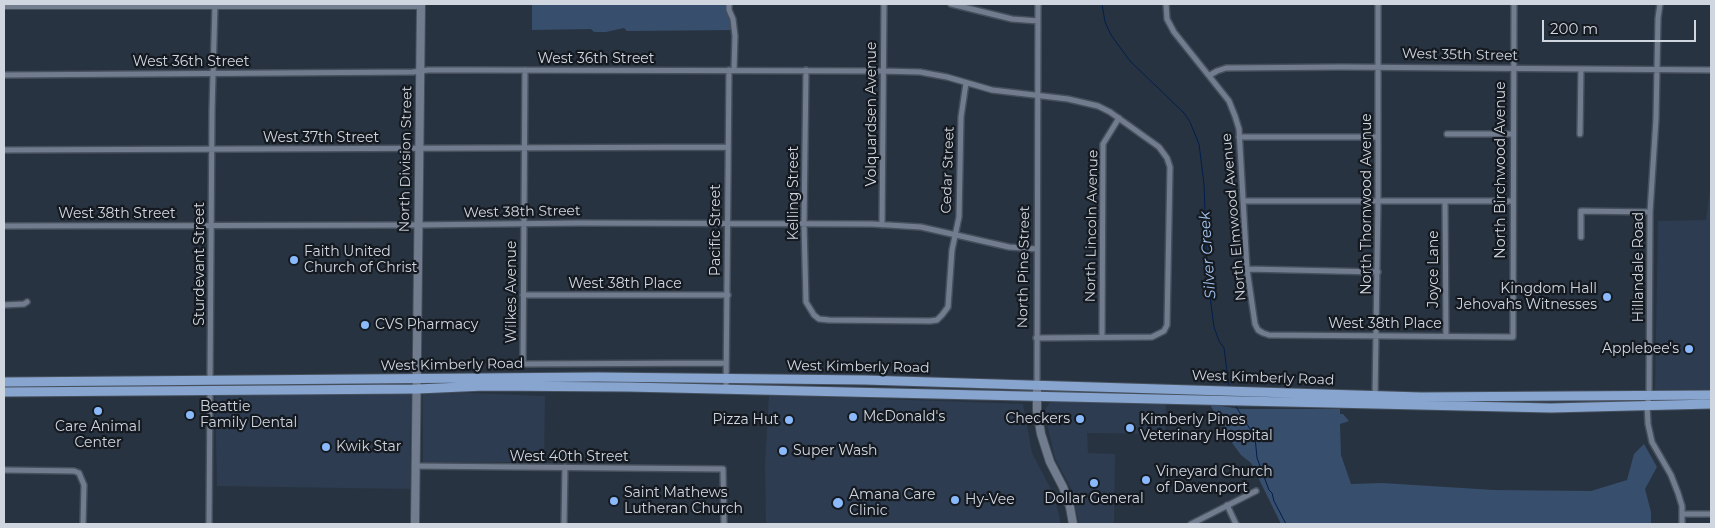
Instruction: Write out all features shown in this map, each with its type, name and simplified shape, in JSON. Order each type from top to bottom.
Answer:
[{"type":"main road","name":"West Kimberly Road","points":[[4,392],[210,390],[598,377],[865,380],[1213,400],[1242,396],[1375,400],[1648,401],[1711,404]]},
{"type":"main road","name":"West Kimberly Road","points":[[4,382],[210,380],[726,389],[1213,390],[1242,396]]},
{"type":"main road","name":"West Kimberly Road","points":[[1648,401],[1711,395]]},
{"type":"street","name":"Sturdevant Street","points":[[209,524],[213,74],[216,4]]},
{"type":"street","points":[[4,5],[421,4]]},
{"type":"street","name":"North Division Street","points":[[415,524],[421,4]]},
{"type":"street","name":"Pacific Street","points":[[726,389],[728,147],[735,36],[729,4]]},
{"type":"street","name":"Volquardsen Avenue","points":[[882,225],[884,4]]},
{"type":"street","points":[[951,4],[1012,18],[1038,20]]},
{"type":"street","name":"North Pine Street","points":[[1038,4],[1036,338],[1038,416],[1050,462],[1063,487],[1070,507],[1072,524]]},
{"type":"street","name":"North Elmwood Avenue","points":[[1166,4],[1167,19],[1174,32],[1229,101],[1235,116],[1239,137],[1247,269],[1253,318],[1258,330]]},
{"type":"street","name":"North Thornwood Avenue","points":[[1375,400],[1378,272],[1378,4]]},
{"type":"street","name":"North Birchwood Avenue","points":[[1513,337],[1512,134],[1514,4]]},
{"type":"street","name":"Hillandale Road","points":[[1660,4],[1658,18],[1656,119],[1650,212],[1648,424],[1652,442],[1671,475],[1678,493],[1682,524]]},
{"type":"street","name":"West 35th Street","points":[[1210,75],[1226,68],[1378,67],[1711,70]]},
{"type":"street","points":[[1580,134],[1581,69]]},
{"type":"street","name":"West 36th Street","points":[[4,75],[525,70],[920,72],[992,90],[1098,106],[1119,118],[1159,147],[1167,158],[1170,167],[1168,317],[1164,331],[1152,337],[1102,337]]},
{"type":"street","name":"Wilkes Avenue","points":[[523,364],[525,70]]},
{"type":"street","name":"Kelling Street","points":[[806,70],[804,224],[806,302],[814,315],[819,319],[930,321],[937,320],[942,315]]},
{"type":"street","name":"Cedar Street","points":[[942,315],[948,307],[950,299],[950,263],[954,234],[959,217],[961,117],[966,83]]},
{"type":"street","name":"North Lincoln Avenue","points":[[1102,337],[1103,144],[1119,118]]},
{"type":"street","points":[[1447,134],[1512,134]]},
{"type":"street","points":[[1239,137],[1378,137]]},
{"type":"street","name":"West 37th Street","points":[[4,150],[728,147]]},
{"type":"street","points":[[1243,201],[1512,201]]},
{"type":"street","name":"Joyce Lane","points":[[1445,201],[1446,336]]},
{"type":"street","points":[[1581,237],[1581,211],[1650,212]]},
{"type":"street","name":"West 38th Street","points":[[4,226],[727,223],[882,225],[921,227],[1009,247],[1037,249]]},
{"type":"street","points":[[1247,269],[1378,272]]},
{"type":"street","name":"West 38th Place","points":[[523,295],[728,295]]},
{"type":"street","points":[[4,305],[24,304],[27,302]]},
{"type":"street","name":"West 38th Place","points":[[1258,330],[1269,334],[1513,337]]},
{"type":"street","points":[[1036,338],[1102,337]]},
{"type":"street","name":"West Kimberly Road","points":[[523,364],[726,363]]},
{"type":"street","name":"West 40th Street","points":[[415,466],[724,469],[724,524]]},
{"type":"street","points":[[564,524],[565,467]]},
{"type":"street","points":[[4,470],[74,471],[79,473],[84,485],[83,524]]},
{"type":"street","points":[[1191,524],[1256,490]]},
{"type":"street","points":[[1227,505],[1236,524]]},
{"type":"street","points":[[1682,514],[1711,514]]},
{"type":"shaded area","points":[[532,4],[729,4],[734,30],[627,31],[624,28],[606,32],[594,32],[591,29],[532,30]]},
{"type":"shaded area","points":[[1711,182],[1711,389],[1655,390],[1658,221],[1706,220]]},
{"type":"shaded area","points":[[423,391],[545,396],[544,462],[423,462]]},
{"type":"shaded area","points":[[411,392],[410,489],[217,486],[215,394]]},
{"type":"shaded area","points":[[769,395],[1023,404],[1032,453],[1054,495],[1061,524],[766,524],[765,464]]},
{"type":"shaded area","points":[[1088,401],[1166,404],[1165,434],[1087,433],[1088,453],[1115,454],[1114,524],[1079,524],[1071,488],[1055,458],[1046,420],[1045,410],[1050,402]]},
{"type":"shaded area","points":[[1210,404],[1240,409],[1340,409],[1340,414],[1343,414],[1349,421],[1340,424],[1341,455],[1351,484],[1382,483],[1494,490],[1591,491],[1627,480],[1634,454],[1644,444],[1657,467],[1645,489],[1651,512],[1651,524],[1281,524],[1251,463],[1241,455],[1224,432]]},
{"type":"waterway","name":"Silver Creek","points":[[1102,4],[1105,22],[1111,35],[1130,61],[1184,113],[1199,144],[1204,184],[1207,273],[1214,327],[1219,341],[1224,348],[1229,387]]},
{"type":"waterway","name":"Silver Creek","points":[[1235,405],[1255,437],[1257,458],[1269,490],[1286,524]]},
{"type":"place","name":"Faith United Church of Christ","points":[[294,260]]},
{"type":"place","name":"Kingdom Hall Jehovahs Witnesses","points":[[1607,297]]},
{"type":"place","name":"CVS Pharmacy","points":[[365,325]]},
{"type":"place","name":"Applebee's","points":[[1689,349]]},
{"type":"place","name":"Care Animal Center","points":[[98,411]]},
{"type":"place","name":"Beattie Family Dental","points":[[190,415]]},
{"type":"place","name":"McDonald's","points":[[853,417]]},
{"type":"place","name":"Checkers","points":[[1080,419]]},
{"type":"place","name":"Pizza Hut","points":[[789,420]]},
{"type":"place","name":"Kimberly Pines Veterinary Hospital","points":[[1130,428]]},
{"type":"place","name":"Kwik Star","points":[[326,447]]},
{"type":"place","name":"Super Wash","points":[[783,451]]},
{"type":"place","name":"Vineyard Church of Davenport","points":[[1146,480]]},
{"type":"place","name":"Dollar General","points":[[1094,483]]},
{"type":"place","name":"Hy-Vee","points":[[955,500]]},
{"type":"place","name":"Saint Mathews Lutheran Church","points":[[614,501]]},
{"type":"place","name":"Amana Care Clinic","points":[[838,503]]}]
